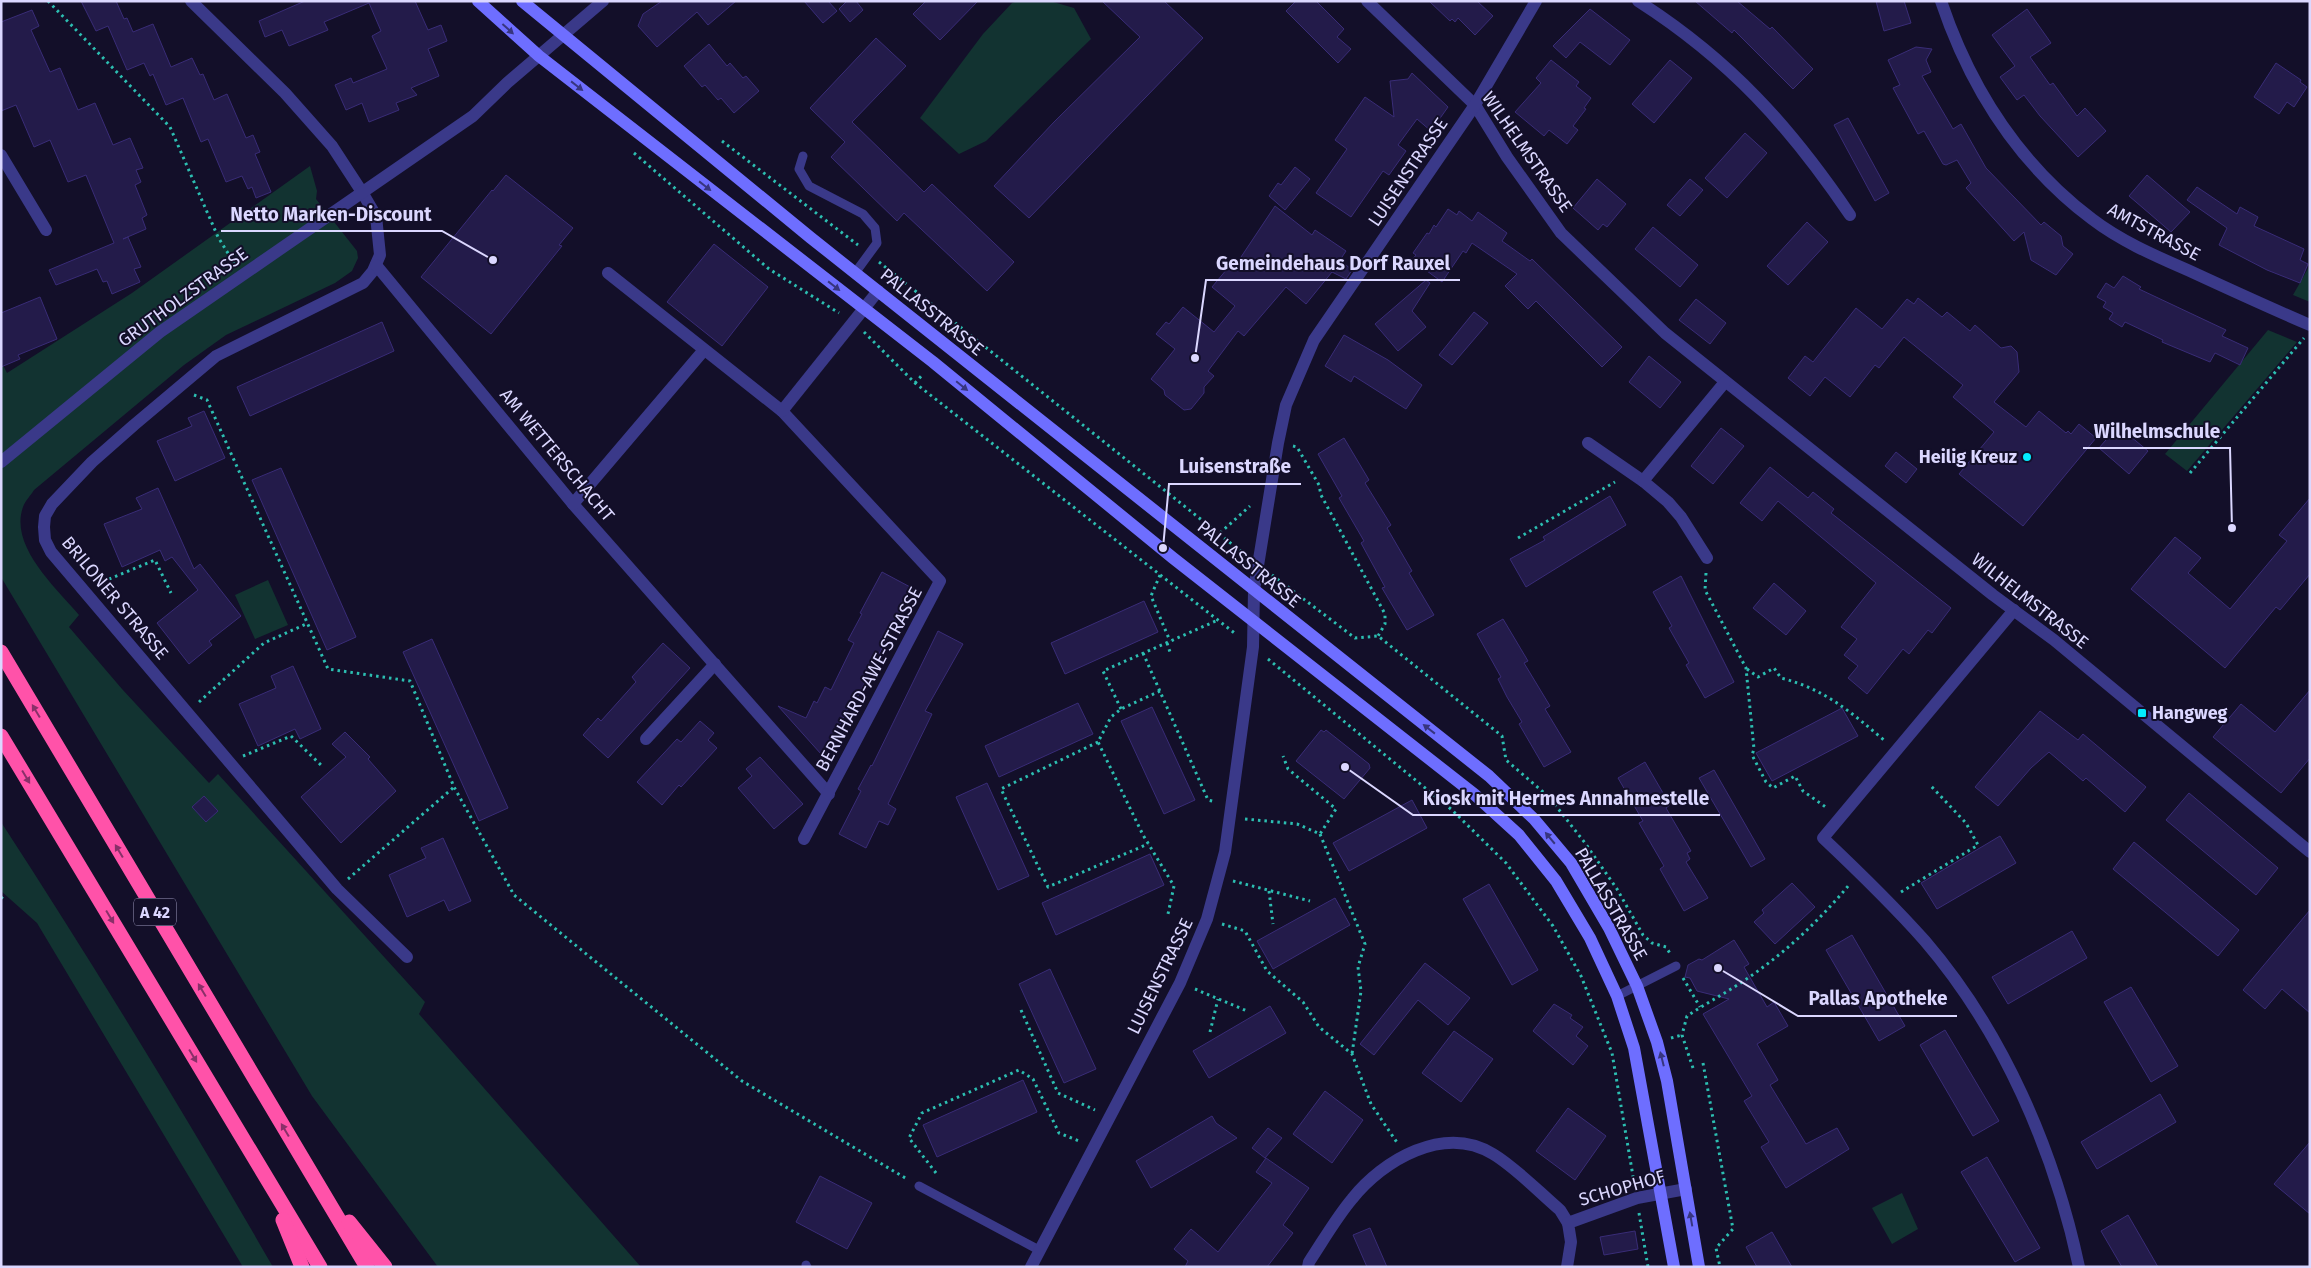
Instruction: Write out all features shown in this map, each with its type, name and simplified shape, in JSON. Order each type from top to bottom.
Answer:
[{"type":"highway","name":"A 42","points":[[1,652],[367,1267]]},
{"type":"highway","name":"A 42","points":[[1,736],[320,1267]]},
{"type":"highway","points":[[309,1172],[385,1267]]},
{"type":"highway","points":[[268,1182],[302,1267]]},
{"type":"main road","name":"PALLASSTRASSE","points":[[478,1],[539,56],[864,309],[1173,558],[1255,620],[1474,794],[1519,835],[1556,882],[1590,938],[1617,996],[1634,1048],[1674,1267]]},
{"type":"main road","name":"PALLASSTRASSE","points":[[522,1],[855,273],[1489,776],[1534,819],[1571,863],[1609,928],[1637,986],[1658,1042],[1667,1081],[1699,1267]]},
{"type":"street","points":[[191,1],[285,93],[332,146],[376,216],[380,255],[376,265]]},
{"type":"street","name":"GRUTHOLZSTRASSE","points":[[1,462],[160,332],[473,116],[562,35],[603,1]]},
{"type":"street","name":"WILHELMSTRASSE","points":[[1367,1],[1475,105],[1507,157],[1561,233],[1665,333],[2054,640],[2310,852]]},
{"type":"street","name":"LUISENSTRASSE","points":[[1031,1267],[1180,983],[1207,919],[1219,877],[1230,812],[1253,647],[1255,620],[1254,590],[1269,489],[1286,405],[1298,372],[1314,340],[1475,105],[1536,1]]},
{"type":"street","points":[[1638,1],[1696,42],[1748,87],[1789,132],[1821,172],[1850,215]]},
{"type":"street","name":"AMTSTRASSE","points":[[1941,1],[1955,42],[1980,92],[2010,136],[2048,181],[2092,220],[2142,250],[2308,330]]},
{"type":"street","points":[[1,155],[46,230]]},
{"type":"street","name":"BRILONER STRASSE","points":[[376,265],[363,283],[216,356],[177,388],[92,462],[69,485],[45,516],[45,540],[51,552],[337,889],[407,957]]},
{"type":"street","name":"AM WETTERSCHACHT","points":[[376,265],[573,504],[829,794]]},
{"type":"street","name":"BERNHARD-AWE-STRASSE","points":[[608,274],[782,411],[940,581],[804,839]]},
{"type":"street","points":[[782,411],[878,291]]},
{"type":"street","points":[[573,504],[704,350]]},
{"type":"street","points":[[1643,481],[1725,382]]},
{"type":"street","points":[[1588,443],[1643,481],[1668,502],[1707,558]]},
{"type":"street","points":[[2014,610],[1824,838],[1925,941],[1952,976],[1993,1038],[2030,1114],[2047,1157],[2056,1182],[2079,1267]]},
{"type":"street","points":[[646,739],[715,664]]},
{"type":"street","name":"SCHOPHOF","points":[[1308,1267],[1309,1262],[1352,1198],[1381,1170],[1406,1154],[1434,1144],[1466,1143],[1492,1154],[1560,1210],[1568,1223],[1571,1242],[1567,1267]]},
{"type":"street","name":"SCHOPHOF","points":[[1568,1223],[1637,1198],[1686,1189]]},
{"type":"lane","points":[[803,156],[800,169],[809,186],[864,214],[875,228],[877,243],[855,273]]},
{"type":"lane","points":[[1617,996],[1676,966]]},
{"type":"lane","points":[[919,1186],[1040,1250]]},
{"type":"path","points":[[48,1],[170,128],[218,238],[242,276]]},
{"type":"path","points":[[714,135],[869,254],[1258,565]]},
{"type":"path","points":[[632,151],[770,269],[854,322],[915,383],[1253,647],[1452,810],[1506,863],[1554,926],[1581,976],[1612,1053],[1648,1267]]},
{"type":"path","points":[[2190,473],[2302,342],[2308,330]]},
{"type":"path","points":[[177,388],[207,400],[306,624],[328,669],[410,681],[454,787],[514,895],[742,1082],[919,1186]]},
{"type":"path","points":[[1278,443],[1297,447],[1320,484],[1321,495],[1384,614],[1385,624],[1378,636]]},
{"type":"path","points":[[1518,538],[1614,483],[1626,470]]},
{"type":"path","points":[[1220,534],[1269,489]]},
{"type":"path","points":[[1707,558],[1705,590],[1746,668],[1754,748],[1752,755],[1766,782],[1773,788],[1795,776],[1803,791],[1840,818]]},
{"type":"path","points":[[84,589],[155,560],[170,593]]},
{"type":"path","points":[[1160,575],[1151,596],[1170,652]]},
{"type":"path","points":[[1120,709],[1103,671],[1218,620]]},
{"type":"path","points":[[188,712],[264,643],[306,624]]},
{"type":"path","points":[[1143,653],[1208,800],[1230,812],[1297,824],[1320,834],[1365,944],[1358,967],[1361,991],[1352,1054],[1371,1104],[1406,1154]]},
{"type":"path","points":[[1746,668],[1758,677],[1774,668],[1781,678],[1804,684],[1825,695],[1848,710],[1897,750]]},
{"type":"path","points":[[1148,844],[1048,887],[1001,789],[1098,742],[1111,717],[1120,709],[1160,691]]},
{"type":"path","points":[[230,762],[291,736],[322,766]]},
{"type":"path","points":[[1098,742],[1148,844],[1174,886],[1168,914]]},
{"type":"path","points":[[1283,756],[1288,768],[1336,809],[1320,834]]},
{"type":"path","points":[[1904,890],[1978,845],[1966,823],[1931,786]]},
{"type":"path","points":[[337,889],[454,787]]},
{"type":"path","points":[[1693,1068],[1682,1035],[1687,1016],[1741,982],[1782,953],[1829,909],[1859,873]]},
{"type":"path","points":[[1219,877],[1310,901]]},
{"type":"path","points":[[1270,891],[1273,924]]},
{"type":"path","points":[[1207,919],[1245,931],[1267,971],[1303,1002],[1319,1028],[1352,1054]]},
{"type":"path","points":[[1180,983],[1247,1011]]},
{"type":"path","points":[[1210,1032],[1218,999]]},
{"type":"path","points":[[1022,1010],[1058,1093],[1109,1117]]},
{"type":"path","points":[[1703,1063],[1733,1229],[1716,1248],[1720,1267]]},
{"type":"path","points":[[936,1173],[909,1138],[922,1113],[1019,1070],[1033,1079],[1058,1132],[1093,1147]]},
{"type":"green space","points":[[1018,1],[1050,1],[1074,8],[1091,39],[986,141],[959,154],[920,118],[983,34],[1012,3]]},
{"type":"green space","points":[[310,166],[317,191],[316,199],[357,251],[358,258],[352,271],[335,283],[226,335],[184,365],[34,490],[23,507],[20,522],[23,537],[37,566],[79,615],[69,627],[122,689],[209,783],[218,774],[425,1002],[419,1014],[641,1267],[438,1267],[312,1096],[1,577],[1,361],[7,373],[132,293]]},
{"type":"green space","points":[[2310,265],[2310,302],[2293,295]]},
{"type":"green space","points":[[2268,330],[2297,342],[2187,471],[2165,454]]},
{"type":"green space","points":[[268,580],[288,625],[255,639],[235,595]]},
{"type":"green space","points":[[1,822],[140,1043],[273,1267],[243,1267],[37,923],[1,891]]},
{"type":"green space","points":[[1902,1193],[1918,1229],[1892,1244],[1872,1208]]},
{"type":"building","points":[[81,1],[116,1],[124,19],[127,18],[133,32],[153,24],[171,67],[192,58],[200,75],[203,74],[214,100],[227,94],[246,138],[253,135],[260,152],[255,154],[271,192],[256,198],[252,187],[248,189],[242,176],[226,182],[208,139],[201,142],[183,98],[166,105],[153,74],[150,76],[144,63],[127,70],[108,26],[96,31]]},
{"type":"building","points":[[305,1],[415,1],[428,30],[441,25],[447,41],[428,49],[439,76],[411,88],[417,95],[396,103],[399,110],[369,122],[362,103],[346,110],[335,85],[351,78],[353,83],[387,69],[372,36],[381,31],[369,3],[324,22],[328,30],[289,46],[282,30],[265,37],[259,21]]},
{"type":"building","points":[[662,1],[736,1],[708,25],[697,12],[657,47],[638,26],[643,14]]},
{"type":"building","points":[[804,1],[828,1],[837,11],[823,23]]},
{"type":"building","points":[[847,1],[856,1],[863,10],[850,22],[839,9]]},
{"type":"building","points":[[926,1],[978,1],[940,40],[913,14]]},
{"type":"building","points":[[1102,1],[1164,1],[1203,38],[1029,218],[994,186],[1054,122],[1140,37]]},
{"type":"building","points":[[1296,1],[1316,1],[1344,29],[1337,37],[1351,49],[1338,63],[1286,11]]},
{"type":"building","points":[[1429,1],[1477,1],[1493,16],[1475,35],[1458,18],[1455,22],[1452,19],[1450,21]]},
{"type":"building","points":[[1695,1],[1737,1],[1770,29],[1772,27],[1813,69],[1793,89],[1734,30],[1732,33]]},
{"type":"building","points":[[1876,1],[1904,1],[1911,23],[1884,31]]},
{"type":"building","points":[[1590,9],[1630,40],[1610,65],[1580,42],[1566,58],[1553,46]]},
{"type":"building","points":[[2027,9],[2051,43],[2030,57],[2050,85],[2053,83],[2077,116],[2085,108],[2106,131],[2078,157],[2040,116],[2024,95],[2017,100],[2000,77],[2015,66],[1992,35]]},
{"type":"building","points":[[32,10],[39,26],[31,30],[50,72],[60,68],[78,110],[95,103],[113,145],[130,138],[143,168],[136,170],[141,182],[135,185],[147,215],[142,218],[146,229],[123,239],[128,237],[141,267],[134,269],[140,282],[112,294],[107,281],[103,282],[97,269],[56,285],[49,270],[114,243],[86,175],[68,182],[50,140],[34,147],[16,105],[1,111],[1,22]]},
{"type":"building","points":[[876,38],[906,66],[852,122],[924,192],[932,184],[1014,262],[987,291],[904,213],[897,221],[831,157],[845,142],[810,108]]},
{"type":"building","points":[[709,44],[727,66],[730,63],[743,78],[746,76],[759,91],[734,113],[721,98],[718,100],[705,85],[702,87],[684,66]]},
{"type":"building","points":[[1916,47],[1932,49],[1926,60],[1931,72],[1922,76],[1953,129],[1961,124],[1986,168],[2041,225],[2044,222],[2061,236],[2063,246],[2073,254],[2056,275],[2031,260],[2024,232],[2014,241],[1966,188],[1971,183],[1957,160],[1946,165],[1943,164],[1924,131],[1918,134],[1893,88],[1900,85],[1888,60]]},
{"type":"building","points":[[1551,60],[1579,82],[1576,86],[1591,98],[1584,108],[1586,109],[1573,126],[1578,130],[1567,144],[1549,130],[1544,136],[1515,112],[1541,83],[1536,78]]},
{"type":"building","points":[[1670,60],[1692,78],[1654,123],[1632,104]]},
{"type":"building","points":[[2276,63],[2301,80],[2300,82],[2307,87],[2294,107],[2287,102],[2279,114],[2254,97]]},
{"type":"building","points":[[1412,73],[1448,107],[1431,131],[1417,119],[1398,145],[1406,151],[1389,175],[1383,171],[1351,217],[1316,193],[1347,149],[1335,140],[1365,97],[1394,117],[1390,81],[1408,79]]},
{"type":"building","points":[[1848,118],[1889,193],[1875,201],[1834,125]]},
{"type":"building","points":[[1745,133],[1767,153],[1727,198],[1705,178]]},
{"type":"building","points":[[1295,167],[1310,179],[1285,210],[1269,196],[1278,183],[1281,185]]},
{"type":"building","points":[[506,175],[573,228],[559,245],[562,246],[491,334],[421,277]]},
{"type":"building","points":[[2147,175],[2190,212],[2171,232],[2129,196]]},
{"type":"building","points":[[1597,179],[1626,204],[1607,227],[1603,224],[1598,230],[1573,208]]},
{"type":"building","points":[[1690,179],[1703,190],[1680,216],[1667,205]]},
{"type":"building","points":[[2197,187],[2237,214],[2240,207],[2258,217],[2254,226],[2304,249],[2300,260],[2308,264],[2300,283],[2267,270],[2219,245],[2227,228],[2187,200]]},
{"type":"building","points":[[1275,206],[1312,235],[1315,230],[1346,251],[1340,260],[1352,270],[1346,279],[1332,272],[1306,304],[1286,287],[1244,336],[1238,331],[1208,371],[1214,376],[1204,387],[1204,393],[1191,409],[1184,410],[1165,395],[1164,390],[1151,379],[1175,349],[1156,334],[1166,322],[1169,324],[1183,307],[1214,332],[1235,306],[1212,287],[1232,263],[1235,266]]},
{"type":"building","points":[[1448,209],[1457,215],[1459,211],[1472,221],[1478,212],[1507,233],[1502,241],[1530,261],[1532,259],[1622,347],[1602,367],[1536,301],[1528,309],[1505,286],[1517,274],[1472,243],[1466,253],[1463,251],[1442,282],[1412,260],[1416,255],[1413,253],[1427,233],[1429,234],[1434,225],[1436,227]]},
{"type":"building","points":[[1807,222],[1828,242],[1788,285],[1767,266]]},
{"type":"building","points":[[1653,227],[1698,265],[1680,287],[1635,249]]},
{"type":"building","points":[[714,244],[768,287],[722,346],[667,302]]},
{"type":"building","points":[[2123,276],[2141,287],[2139,289],[2226,330],[2222,336],[2248,348],[2240,365],[2215,353],[2210,362],[2162,342],[2163,340],[2125,322],[2122,327],[2109,319],[2113,313],[2103,307],[2106,302],[2097,297],[2106,283],[2114,288]]},
{"type":"building","points":[[1426,280],[1430,283],[1412,311],[1426,327],[1398,351],[1375,324]]},
{"type":"building","points":[[40,297],[57,339],[18,355],[20,359],[1,367],[1,313]]},
{"type":"building","points":[[1918,298],[1942,317],[1947,312],[1970,331],[1975,325],[2001,348],[2011,346],[2017,352],[2019,372],[1994,402],[2026,427],[2039,411],[2066,433],[2068,431],[2071,434],[2079,424],[2096,438],[2023,526],[1959,474],[1994,432],[1953,397],[1963,385],[1904,337],[1879,368],[1875,365],[1850,397],[1825,377],[1810,396],[1788,378],[1805,356],[1813,362],[1856,308],[1882,329],[1907,299],[1914,304]]},
{"type":"building","points":[[1696,299],[1726,323],[1710,344],[1679,320]]},
{"type":"building","points":[[1474,312],[1488,323],[1452,365],[1439,355]]},
{"type":"building","points":[[382,322],[394,351],[250,416],[237,387]]},
{"type":"building","points":[[1344,335],[1388,360],[1422,385],[1406,409],[1354,376],[1351,382],[1325,366]]},
{"type":"building","points":[[1649,356],[1681,382],[1660,408],[1629,382]]},
{"type":"building","points":[[204,411],[225,458],[175,481],[157,441],[192,426],[188,418]]},
{"type":"building","points":[[2118,426],[2148,451],[2129,474],[2099,448]]},
{"type":"building","points":[[1721,428],[1744,446],[1713,484],[1691,466]]},
{"type":"building","points":[[1344,438],[1369,480],[1365,483],[1391,525],[1387,528],[1412,571],[1409,573],[1434,615],[1407,630],[1382,588],[1385,587],[1361,543],[1364,541],[1339,498],[1342,496],[1318,454]]},
{"type":"building","points":[[1896,452],[1917,469],[1906,483],[1885,466]]},
{"type":"building","points":[[1770,467],[1808,498],[1813,492],[1834,509],[1831,513],[1951,608],[1932,633],[1928,630],[1909,654],[1903,649],[1867,694],[1848,678],[1858,666],[1844,655],[1857,639],[1841,627],[1876,583],[1778,501],[1762,521],[1740,503]]},
{"type":"building","points":[[281,468],[356,637],[327,650],[252,480]]},
{"type":"building","points":[[158,488],[194,569],[200,564],[241,616],[209,641],[212,645],[189,664],[157,623],[198,590],[172,557],[165,561],[160,550],[122,567],[104,524],[142,509],[136,498]]},
{"type":"building","points":[[1610,496],[1626,525],[1526,587],[1510,559],[1545,540],[1543,537]]},
{"type":"building","points":[[2310,498],[2310,574],[2280,610],[2276,607],[2225,668],[2131,589],[2175,537],[2201,558],[2188,573],[2230,609],[2287,541],[2279,535]]},
{"type":"building","points":[[882,572],[912,588],[855,702],[852,700],[829,746],[826,744],[821,754],[778,706],[806,718],[814,701],[817,703],[825,687],[831,690],[854,643],[848,640]]},
{"type":"building","points":[[1681,576],[1734,682],[1705,698],[1686,665],[1689,663],[1669,628],[1672,626],[1653,592]]},
{"type":"building","points":[[1774,583],[1806,611],[1786,635],[1753,608]]},
{"type":"building","points":[[1144,601],[1158,632],[1065,674],[1051,643]]},
{"type":"building","points":[[1503,619],[1528,661],[1524,663],[1550,706],[1545,709],[1571,752],[1544,767],[1519,724],[1522,722],[1498,679],[1501,677],[1477,634]]},
{"type":"building","points":[[938,631],[963,644],[925,711],[932,714],[888,804],[896,809],[888,825],[879,821],[866,848],[839,834],[861,791],[858,789],[872,766]]},
{"type":"building","points":[[432,639],[508,808],[479,821],[403,652]]},
{"type":"building","points":[[663,643],[690,668],[608,758],[583,735],[598,718],[601,721],[636,682],[632,677]]},
{"type":"building","points":[[293,666],[321,729],[300,739],[295,729],[258,746],[239,704],[276,688],[271,676]]},
{"type":"building","points":[[2310,690],[2310,758],[2281,793],[2213,737],[2241,704],[2275,732]]},
{"type":"building","points":[[1078,703],[1093,734],[999,777],[985,746]]},
{"type":"building","points":[[1152,707],[1195,800],[1164,814],[1121,721]]},
{"type":"building","points":[[1842,708],[1858,736],[1772,781],[1756,753]]},
{"type":"building","points":[[2040,711],[2078,740],[2083,734],[2146,787],[2125,812],[2086,778],[2083,781],[2049,752],[2031,768],[1998,806],[1975,787]]},
{"type":"building","points":[[700,721],[714,733],[708,740],[717,748],[681,787],[679,785],[662,805],[637,782],[677,739],[681,742]]},
{"type":"building","points":[[1321,730],[1324,732],[1326,730],[1369,764],[1370,768],[1344,799],[1296,761]]},
{"type":"building","points":[[345,732],[370,757],[368,759],[396,791],[341,843],[301,797],[346,757],[332,744]]},
{"type":"building","points":[[760,757],[803,804],[774,829],[738,788],[752,776],[746,769]]},
{"type":"building","points":[[1645,762],[1670,805],[1666,808],[1691,851],[1687,853],[1690,859],[1686,862],[1708,898],[1684,911],[1660,869],[1664,866],[1639,823],[1643,821],[1618,778]]},
{"type":"building","points":[[1714,770],[1765,859],[1751,867],[1699,778]]},
{"type":"building","points":[[987,783],[1029,876],[998,890],[956,797]]},
{"type":"building","points":[[2189,793],[2278,868],[2256,895],[2166,820]]},
{"type":"building","points":[[204,796],[218,811],[206,822],[192,807]]},
{"type":"building","points":[[1412,800],[1427,828],[1349,871],[1333,843]]},
{"type":"building","points":[[2000,836],[2016,863],[1937,909],[1921,883]]},
{"type":"building","points":[[443,838],[471,901],[449,911],[444,900],[407,917],[389,875],[426,858],[421,848]]},
{"type":"building","points":[[2134,842],[2239,930],[2218,956],[2113,869]]},
{"type":"building","points":[[1150,854],[1164,885],[1056,935],[1042,903]]},
{"type":"building","points":[[1792,883],[1815,907],[1775,944],[1754,922],[1764,913],[1762,910]]},
{"type":"building","points":[[1489,884],[1538,970],[1512,985],[1463,899]]},
{"type":"building","points":[[1335,898],[1350,925],[1273,969],[1257,941]]},
{"type":"building","points":[[2310,910],[2310,1013],[2282,989],[2265,1009],[2243,990]]},
{"type":"building","points":[[2072,931],[2087,958],[2008,1004],[1992,977]]},
{"type":"building","points":[[1852,935],[1905,1026],[1879,1041],[1826,950]]},
{"type":"building","points":[[1734,940],[1749,964],[1744,967],[1767,1007],[1774,1002],[1788,1026],[1757,1044],[1778,1080],[1770,1085],[1806,1144],[1837,1128],[1849,1149],[1786,1188],[1761,1147],[1769,1142],[1744,1101],[1752,1096],[1703,1014],[1729,999],[1697,991],[1690,978],[1685,977],[1688,965],[1699,959],[1702,960]]},
{"type":"building","points":[[1425,963],[1470,998],[1448,1025],[1418,1000],[1374,1055],[1360,1044]]},
{"type":"building","points":[[1050,969],[1096,1069],[1064,1083],[1019,984]]},
{"type":"building","points":[[2131,987],[2178,1066],[2151,1082],[2104,1002]]},
{"type":"building","points":[[1554,1004],[1572,1015],[1570,1018],[1583,1027],[1576,1036],[1588,1046],[1573,1065],[1533,1031]]},
{"type":"building","points":[[1270,1006],[1286,1033],[1209,1078],[1193,1051]]},
{"type":"building","points":[[1945,1030],[1999,1121],[1973,1136],[1920,1045]]},
{"type":"building","points":[[1454,1031],[1493,1059],[1461,1102],[1422,1073]]},
{"type":"building","points":[[1023,1080],[1037,1112],[937,1157],[923,1125]]},
{"type":"building","points":[[1325,1091],[1363,1120],[1332,1163],[1293,1134]]},
{"type":"building","points":[[2160,1094],[2176,1122],[2097,1169],[2081,1142]]},
{"type":"building","points":[[1568,1108],[1606,1136],[1575,1180],[1536,1151]]},
{"type":"building","points":[[1212,1116],[1216,1123],[1237,1138],[1151,1188],[1136,1161]]},
{"type":"building","points":[[1268,1128],[1282,1138],[1265,1158],[1252,1148]]},
{"type":"building","points":[[2310,1142],[2310,1214],[2274,1184]]},
{"type":"building","points":[[1987,1157],[2040,1248],[2015,1262],[1961,1172]]},
{"type":"building","points":[[1266,1158],[1309,1188],[1283,1225],[1293,1233],[1267,1267],[1185,1267],[1188,1261],[1174,1249],[1191,1229],[1218,1252],[1272,1183],[1256,1172]]},
{"type":"building","points":[[820,1176],[872,1203],[847,1249],[796,1222]]},
{"type":"building","points":[[2128,1215],[2158,1267],[2122,1267],[2101,1231]]},
{"type":"building","points":[[1370,1228],[1387,1267],[1367,1267],[1353,1235]]},
{"type":"building","points":[[1635,1231],[1638,1249],[1604,1255],[1600,1237]]},
{"type":"building","points":[[1772,1232],[1792,1267],[1757,1267],[1746,1247]]},
{"type":"place","name":"Netto Marken-Discount","points":[[493,260]]},
{"type":"place","name":"Gemeindehaus Dorf Rauxel","points":[[1195,358]]},
{"type":"place","name":"Heilig Kreuz","points":[[2027,457]]},
{"type":"place","name":"Wilhelmschule","points":[[2232,528]]},
{"type":"place","name":"Luisenstraße","points":[[1163,548]]},
{"type":"place","name":"Hangweg","points":[[2142,713]]},
{"type":"place","name":"Kiosk mit Hermes Annahmestelle","points":[[1345,767]]},
{"type":"place","name":"Pallas Apotheke","points":[[1718,968]]}]
